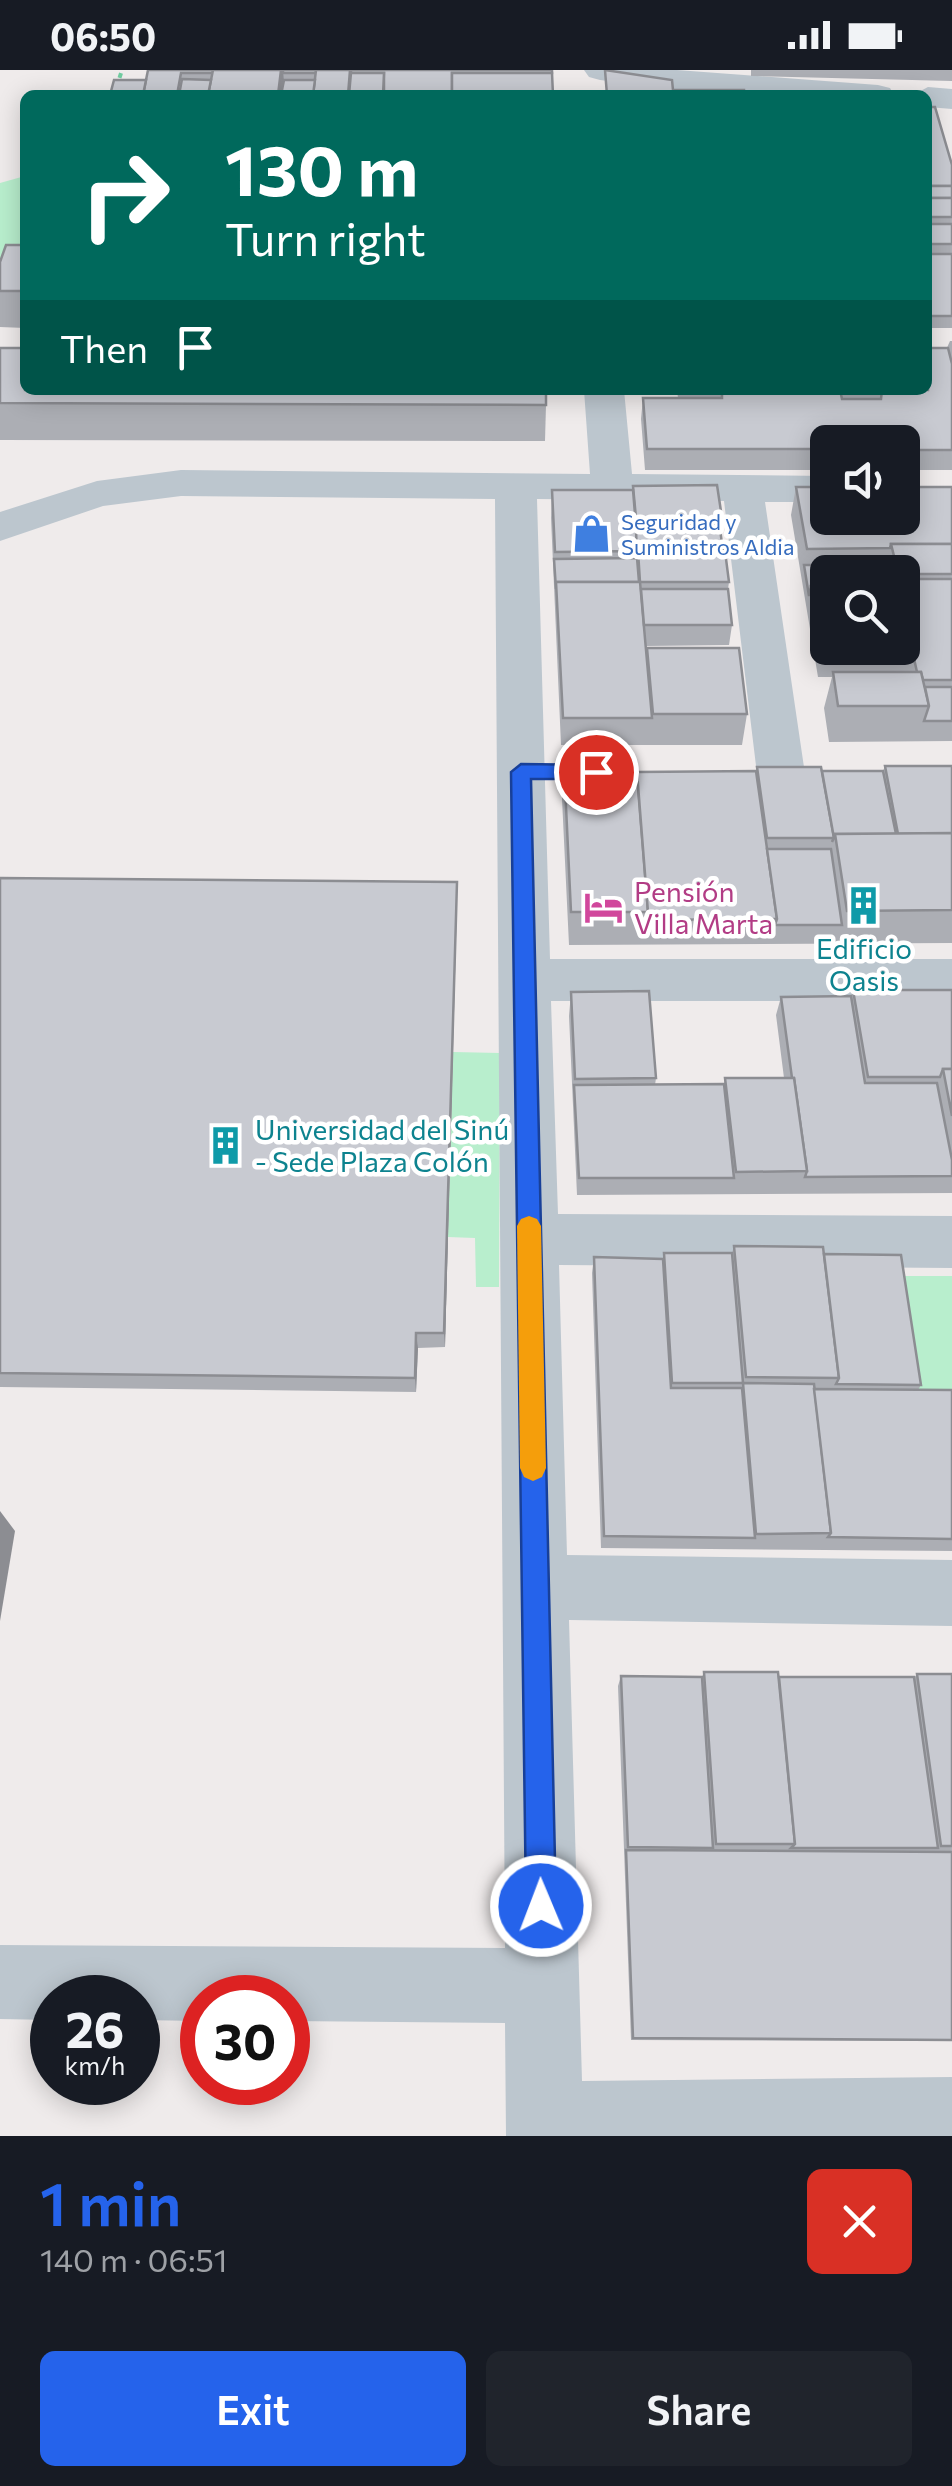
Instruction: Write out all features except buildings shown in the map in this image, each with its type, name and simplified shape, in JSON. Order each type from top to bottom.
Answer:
[{"type":"street","points":[[600,70],[722,78],[762,90]]},
{"type":"street","points":[[604,395],[612,487]]},
{"type":"street","points":[[0,528],[97,494],[139,486],[810,490]]},
{"type":"street","points":[[516,486],[541,772],[524,980],[545,2129],[626,2117],[952,2116]]},
{"type":"street","points":[[744,490],[780,773]]},
{"type":"street","points":[[524,980],[952,980]]},
{"type":"street","points":[[529,1238],[952,1242]]},
{"type":"street","points":[[535,1587],[952,1592]]},
{"type":"street","points":[[0,1982],[542,1986]]},
{"type":"green space","points":[[20,177],[20,275],[0,326],[0,183]]},
{"type":"green space","points":[[453,1052],[500,1053],[499,1287],[476,1287],[475,1238],[448,1237]]},
{"type":"green space","points":[[891,1276],[952,1276],[952,1404],[910,1404]]},
{"type":"slow traffic","points":[[529,1226],[533,1468]]},
{"type":"place","name":"Seguridad y Suministros Aldia","points":[[591,534]]},
{"type":"place","name":"Edificio Oasis","points":[[864,906]]},
{"type":"place","name":"Pensión Villa Marta","points":[[604,907]]},
{"type":"place","name":"Universidad del Sinú - Sede Plaza Colón","points":[[225,1145]]},
{"type":"route","points":[[541,1906],[521,772],[596,772]]}]
